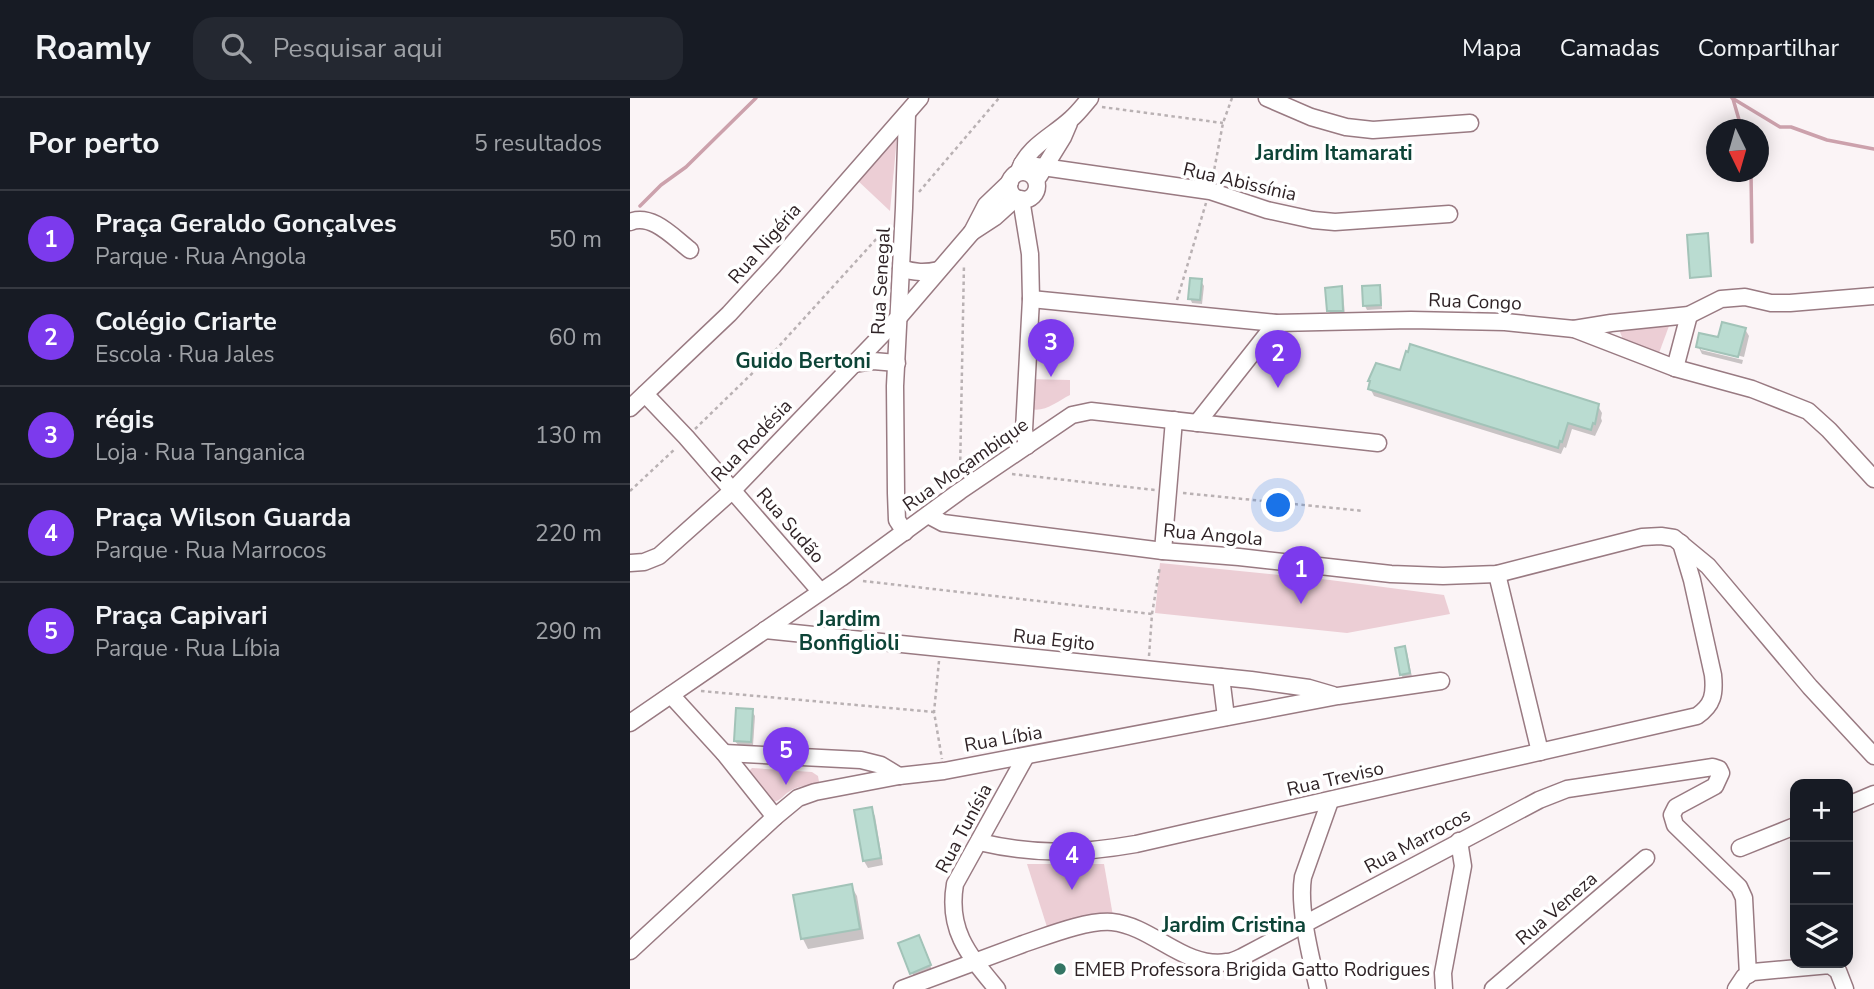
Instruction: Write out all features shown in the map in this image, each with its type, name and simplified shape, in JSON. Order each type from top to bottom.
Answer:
[{"type":"street","name":"Rua Nigéria","points":[[630,408],[729,314],[920,98]]},
{"type":"street","points":[[1267,98],[1311,117],[1346,127],[1373,130],[1471,123]]},
{"type":"street","points":[[1070,121],[1087,101]]},
{"type":"street","name":"Rua Senegal","points":[[905,532],[897,520],[896,493],[897,363],[907,114]]},
{"type":"street","name":"Rua Rodésia","points":[[630,562],[644,562],[659,556],[733,490],[899,317],[968,237],[982,211],[1042,141],[1070,121]]},
{"type":"street","name":"Rua Rodésia","points":[[968,237],[1030,188],[1063,137],[1070,121]]},
{"type":"street","points":[[1017,172],[1010,191],[1030,188],[1031,299],[1024,430],[1027,446]]},
{"type":"street","name":"Rua Abissínia","points":[[1017,172],[1030,188],[1210,191],[1267,210],[1313,220],[1335,222],[1449,214]]},
{"type":"street","points":[[630,222],[642,219],[656,224],[690,250]]},
{"type":"street","points":[[901,268],[925,273],[940,270]]},
{"type":"street","points":[[1574,330],[1611,323],[1689,315],[1721,299],[1745,297],[1771,303],[1790,303],[1874,296]]},
{"type":"street","name":"Rua Congo","points":[[1031,299],[1276,323],[1399,320],[1505,322],[1574,330],[1675,368],[1752,389],[1808,411],[1874,480]]},
{"type":"street","points":[[1675,368],[1689,315]]},
{"type":"street","points":[[1197,423],[1276,323]]},
{"type":"street","points":[[853,364],[873,361],[897,363]]},
{"type":"street","name":"Rua Sudão","points":[[645,394],[820,591]]},
{"type":"street","name":"Rua Moçambique","points":[[630,723],[1072,415],[1091,411],[1378,443]]},
{"type":"street","points":[[1163,551],[1174,420]]},
{"type":"street","name":"Rua Angola","points":[[928,515],[943,523],[1163,551],[1443,576],[1497,574],[1642,537],[1661,536],[1674,538],[1681,543]]},
{"type":"street","points":[[1681,543],[1708,566],[1874,756]]},
{"type":"street","name":"Rua Treviso","points":[[979,842],[1010,849],[1045,852],[1095,851],[1330,801],[1697,716],[1706,710],[1714,690],[1713,675],[1681,543]]},
{"type":"street","points":[[1497,574],[1540,752]]},
{"type":"street","name":"Rua Egito","points":[[765,630],[1222,677],[1309,688],[1338,696]]},
{"type":"street","points":[[1222,677],[1226,717]]},
{"type":"street","name":"Rua Líbia","points":[[630,951],[775,817],[808,794],[854,783],[944,771],[1338,696],[1441,681]]},
{"type":"street","points":[[676,692],[775,817]]},
{"type":"street","points":[[724,753],[861,760],[881,765],[899,776]]},
{"type":"street","name":"Rua Tunísia","points":[[997,989],[974,962],[954,922],[952,901],[955,884],[1026,756]]},
{"type":"street","points":[[820,757],[844,769],[854,783]]},
{"type":"street","name":"Rua Marrocos","points":[[902,989],[1061,931],[1111,922],[1155,937],[1180,953],[1205,962],[1227,962],[1306,924],[1539,800],[1567,789],[1713,767],[1721,773],[1715,786],[1676,807],[1672,815],[1675,825],[1738,887],[1744,898],[1748,975]]},
{"type":"street","points":[[1853,803],[1874,794]]},
{"type":"street","points":[[1318,989],[1301,890],[1303,877],[1330,801]]},
{"type":"street","points":[[1740,848],[1790,828]]},
{"type":"street","points":[[1444,989],[1443,973],[1463,866],[1459,841]]},
{"type":"street","name":"Rua Veneza","points":[[1493,989],[1646,858]]},
{"type":"street","points":[[1736,989],[1744,976],[1753,972],[1830,965],[1838,971],[1845,989]]},
{"type":"path","points":[[630,491],[770,356],[999,98]]},
{"type":"path","points":[[1173,314],[1210,191],[1223,123],[1232,98]]},
{"type":"path","points":[[1087,101],[1223,123]]},
{"type":"path","points":[[960,491],[968,237]]},
{"type":"path","points":[[1148,670],[1152,614],[1163,551]]},
{"type":"path","points":[[841,578],[1152,614]]},
{"type":"path","points":[[941,648],[934,712],[944,771]]},
{"type":"path","points":[[676,692],[934,712]]},
{"type":"shaded area","points":[[897,137],[890,211],[856,179]]},
{"type":"shaded area","points":[[1658,323],[1669,326],[1659,353],[1650,353],[1624,342],[1620,332],[1623,328]]},
{"type":"shaded area","points":[[1027,379],[1070,380],[1070,395],[1046,408],[1031,409]]},
{"type":"shaded area","points":[[1160,563],[1330,580],[1444,595],[1450,614],[1347,633],[1155,613]]},
{"type":"shaded area","points":[[752,768],[812,772],[818,776],[819,782],[817,786],[794,789],[772,802],[748,772]]},
{"type":"shaded area","points":[[1027,864],[1104,864],[1113,916],[1047,927]]},
{"type":"building","points":[[1708,233],[1711,276],[1690,278],[1687,235]]},
{"type":"building","points":[[1190,278],[1202,279],[1200,300],[1188,299]]},
{"type":"building","points":[[1380,285],[1381,305],[1363,306],[1362,286]]},
{"type":"building","points":[[1342,286],[1343,311],[1327,311],[1325,288]]},
{"type":"building","points":[[1722,322],[1746,328],[1738,357],[1696,347],[1699,333],[1718,337]]},
{"type":"building","points":[[1410,344],[1599,404],[1595,424],[1593,423],[1591,430],[1568,423],[1558,448],[1368,389],[1368,381],[1376,363],[1400,370]]},
{"type":"building","points":[[1405,646],[1410,673],[1400,675],[1395,648]]},
{"type":"building","points":[[736,708],[753,709],[751,742],[734,741]]},
{"type":"building","points":[[872,807],[881,858],[863,861],[854,810]]},
{"type":"building","points":[[852,884],[860,929],[801,939],[793,895]]},
{"type":"building","points":[[919,935],[931,965],[910,974],[898,943]]},
{"type":"waterway","points":[[640,206],[661,185],[686,167],[756,98]]},
{"type":"waterway","points":[[1732,98],[1780,127],[1791,127],[1827,140],[1874,149]]},
{"type":"waterway","points":[[1733,99],[1739,119]]},
{"type":"waterway","points":[[1751,182],[1752,242]]},
{"type":"place","name":"régis","points":[[1051,377]]},
{"type":"place","name":"Colégio Criarte","points":[[1278,388]]},
{"type":"place","name":"Praça Geraldo Gonçalves","points":[[1301,604]]},
{"type":"place","name":"Praça Capivari","points":[[786,785]]},
{"type":"place","name":"Praça Wilson Guarda","points":[[1072,890]]},
{"type":"place","name":"EMEB Professora Brigida Gatto Rodrigues","points":[[1060,969]]},
{"type":"district","name":"Jardim Itamarati","points":[[1334,153]]},
{"type":"district","name":"Guido Bertoni","points":[[803,361]]},
{"type":"district","name":"Jardim Bonfiglioli","points":[[849,631]]},
{"type":"district","name":"Jardim Cristina","points":[[1234,925]]}]
